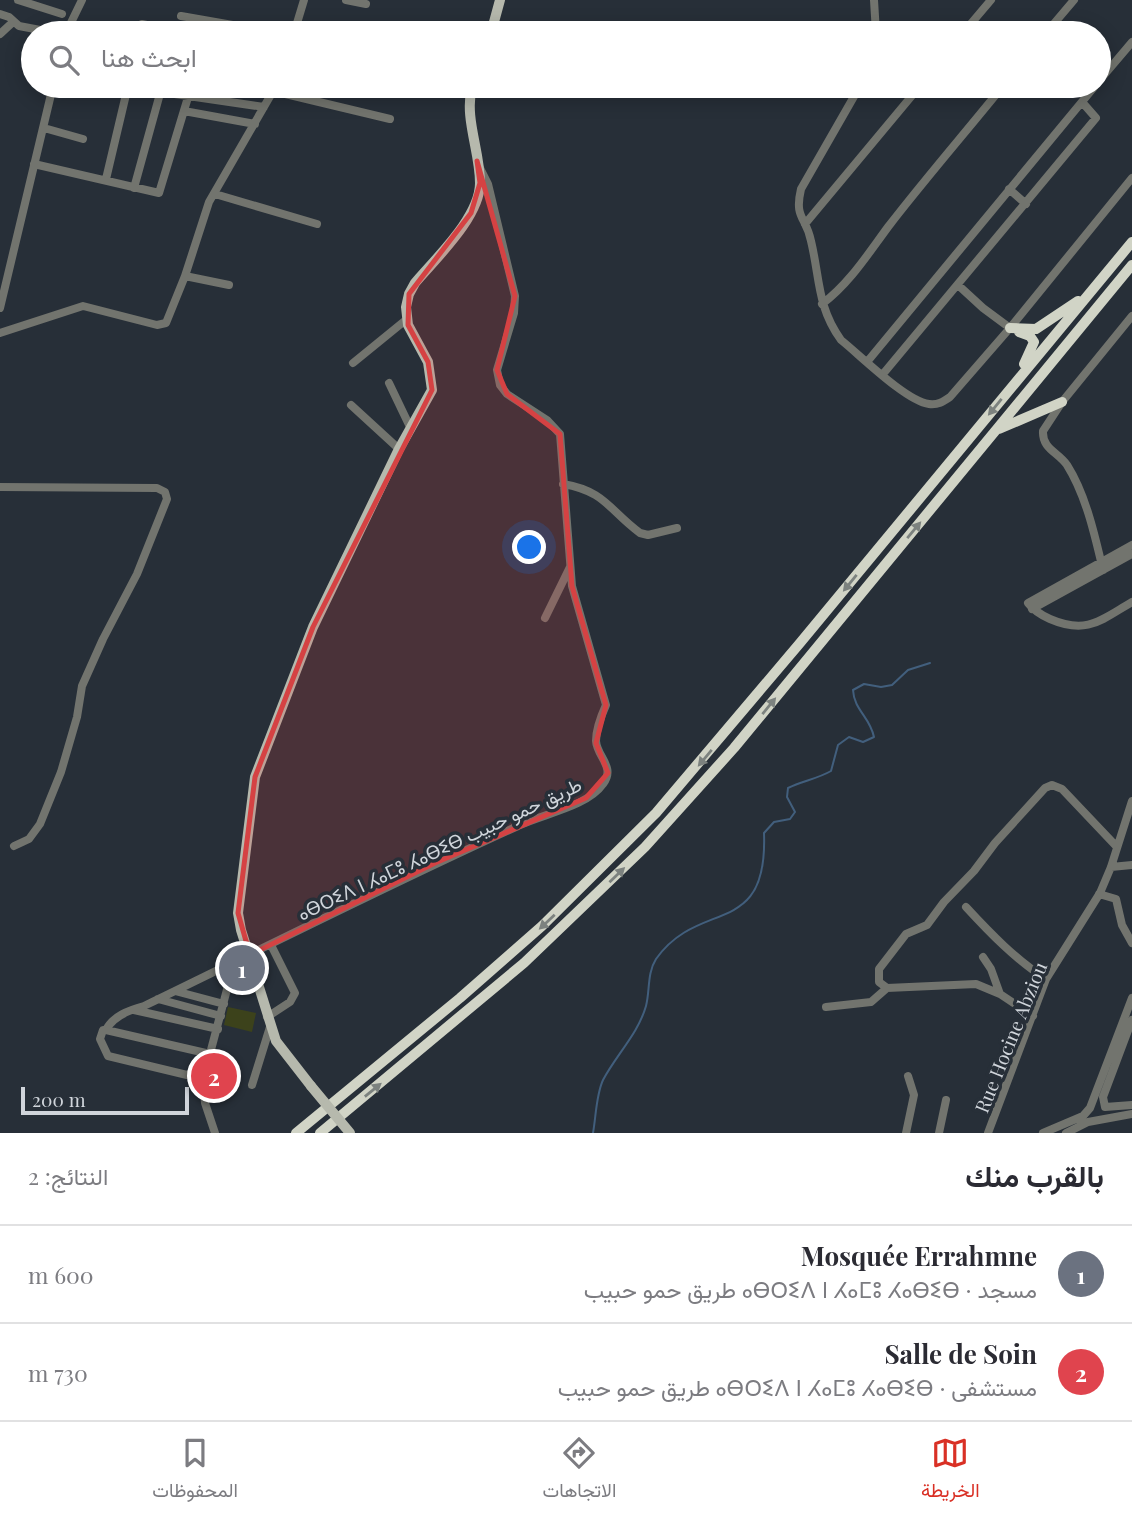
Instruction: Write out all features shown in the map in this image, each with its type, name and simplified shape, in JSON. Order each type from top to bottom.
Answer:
[{"type":"highway","points":[[296,1133],[499,964],[619,852],[708,754],[1132,242]]},
{"type":"highway","points":[[320,1133],[524,963],[636,856],[734,748],[1132,265]]},
{"type":"highway","points":[[1010,328],[1036,329],[1091,291]]},
{"type":"highway","points":[[1010,328],[1030,336],[1034,342],[1010,389]]},
{"type":"highway","points":[[996,430],[1062,402]]},
{"type":"main road","points":[[494,21],[500,0]]},
{"type":"main road","points":[[350,1133],[276,1041],[238,914],[255,778],[313,627],[399,449],[432,390],[428,362],[408,325],[406,307],[408,294],[415,283],[463,224],[478,197],[480,183],[468,110],[470,98]]},
{"type":"street","points":[[18,0],[62,14]]},
{"type":"street","points":[[72,21],[82,0]]},
{"type":"street","points":[[297,21],[304,0]]},
{"type":"street","points":[[346,0],[366,4]]},
{"type":"street","points":[[874,0],[875,21]]},
{"type":"street","points":[[973,21],[991,0]]},
{"type":"street","points":[[1056,21],[1074,0]]},
{"type":"street","points":[[181,16],[210,21]]},
{"type":"street","points":[[0,34],[5,18],[21,26]]},
{"type":"street","points":[[1111,67],[1132,42]]},
{"type":"street","points":[[0,308],[50,98]]},
{"type":"street","points":[[106,179],[123,98]]},
{"type":"street","points":[[134,188],[159,98]]},
{"type":"street","points":[[34,164],[159,193],[188,98]]},
{"type":"street","points":[[212,98],[264,107]]},
{"type":"street","points":[[0,333],[83,306],[157,325],[169,320],[209,202],[270,98]]},
{"type":"street","points":[[310,98],[390,119]]},
{"type":"street","points":[[853,98],[801,189],[799,216],[811,238],[822,304],[827,318],[841,340],[905,393],[922,402],[940,403],[950,397],[1132,178]]},
{"type":"street","points":[[805,224],[910,98]]},
{"type":"street","points":[[822,304],[834,296],[865,259],[993,98]]},
{"type":"street","points":[[867,362],[1085,98]]},
{"type":"street","points":[[883,374],[1096,118],[1082,102]]},
{"type":"street","points":[[184,111],[255,124]]},
{"type":"street","points":[[44,128],[83,139]]},
{"type":"street","name":"ⴰⴱⵔⵉⴷ ⵏ ⵃⴰⵎⵓ ⵃⴰⴱⵉⴱ طريق حمو حبيب","points":[[106,1030],[110,1022],[131,1009],[158,999],[271,945],[435,863],[586,798],[605,782],[608,773],[606,761],[596,743],[600,718],[606,705],[572,586],[560,434],[547,420],[506,394],[500,385],[497,370],[515,296],[488,184],[477,161]]},
{"type":"street","points":[[1009,189],[1026,204]]},
{"type":"street","points":[[215,194],[317,224]]},
{"type":"street","points":[[185,276],[229,285]]},
{"type":"street","points":[[958,285],[1010,328]]},
{"type":"street","points":[[1102,566],[1079,488],[1065,462],[1047,446],[1043,439],[1044,427],[1132,316]]},
{"type":"street","points":[[353,363],[407,319]]},
{"type":"street","points":[[389,383],[411,429]]},
{"type":"street","points":[[351,405],[399,449]]},
{"type":"street","points":[[563,484],[585,488],[595,493],[643,534],[677,528]]},
{"type":"street","points":[[0,487],[157,488],[163,490],[167,499],[137,574],[82,686],[77,718],[61,772],[40,824],[29,839],[13,846]]},
{"type":"street","points":[[1132,545],[1102,566],[1030,606],[1062,624],[1081,627],[1096,622],[1132,602]]},
{"type":"street","points":[[1102,566],[1132,554]]},
{"type":"street","points":[[545,618],[571,565]]},
{"type":"street","points":[[1033,1016],[1000,993],[976,985],[887,988],[879,982],[879,969],[906,934],[927,925],[944,902],[1045,788],[1052,785],[1062,789],[1116,847]]},
{"type":"street","name":"Rue Hocine Abziou","points":[[988,1133],[1046,979],[1099,894],[1111,867],[1132,801]]},
{"type":"street","points":[[1111,867],[1132,865]]},
{"type":"street","points":[[1099,894],[1115,899],[1122,925],[1132,943]]},
{"type":"street","points":[[966,907],[991,934],[1046,979]]},
{"type":"street","points":[[252,1085],[269,1022],[290,1002],[295,993],[271,945]]},
{"type":"street","points":[[983,957],[991,969],[1000,993]]},
{"type":"street","points":[[215,1133],[205,1103],[202,1080],[234,962]]},
{"type":"street","points":[[230,977],[244,981]]},
{"type":"street","points":[[826,1007],[871,1002],[887,988]]},
{"type":"street","points":[[175,991],[224,1004]]},
{"type":"street","points":[[1044,1133],[1083,1116],[1090,1108],[1132,998]]},
{"type":"street","points":[[158,999],[221,1016]]},
{"type":"street","points":[[131,1009],[218,1029]]},
{"type":"street","points":[[1132,1020],[1103,1097],[1105,1107],[1132,1105]]},
{"type":"street","points":[[204,1067],[187,1075],[108,1056],[100,1038],[103,1030],[106,1030],[210,1054]]},
{"type":"street","points":[[906,1133],[914,1095],[908,1076]]},
{"type":"street","points":[[939,1133],[946,1100]]},
{"type":"street","points":[[1066,1133],[1088,1122],[1132,1114]]},
{"type":"highlighted area","points":[[477,161],[515,296],[497,370],[507,394],[560,434],[572,586],[606,705],[596,743],[608,773],[586,798],[435,863],[250,955],[238,913],[255,777],[313,627],[432,390],[428,362],[408,325],[409,294],[471,213],[480,183]]},
{"type":"green space","points":[[228,1007],[256,1013],[252,1032],[224,1025]]},
{"type":"waterway","points":[[593,1133],[603,1080],[642,1016],[651,970],[656,959],[673,940],[743,904],[755,889],[762,867],[764,833],[774,822],[790,819],[795,812],[787,797],[788,788],[831,771],[838,745],[849,737],[863,742],[874,737],[856,703],[853,690],[864,684],[881,687],[892,685],[908,670],[930,663]]},
{"type":"place","name":"Mosquée Errahmne","points":[[242,968]]},
{"type":"place","name":"Salle de Soin","points":[[214,1076]]}]
